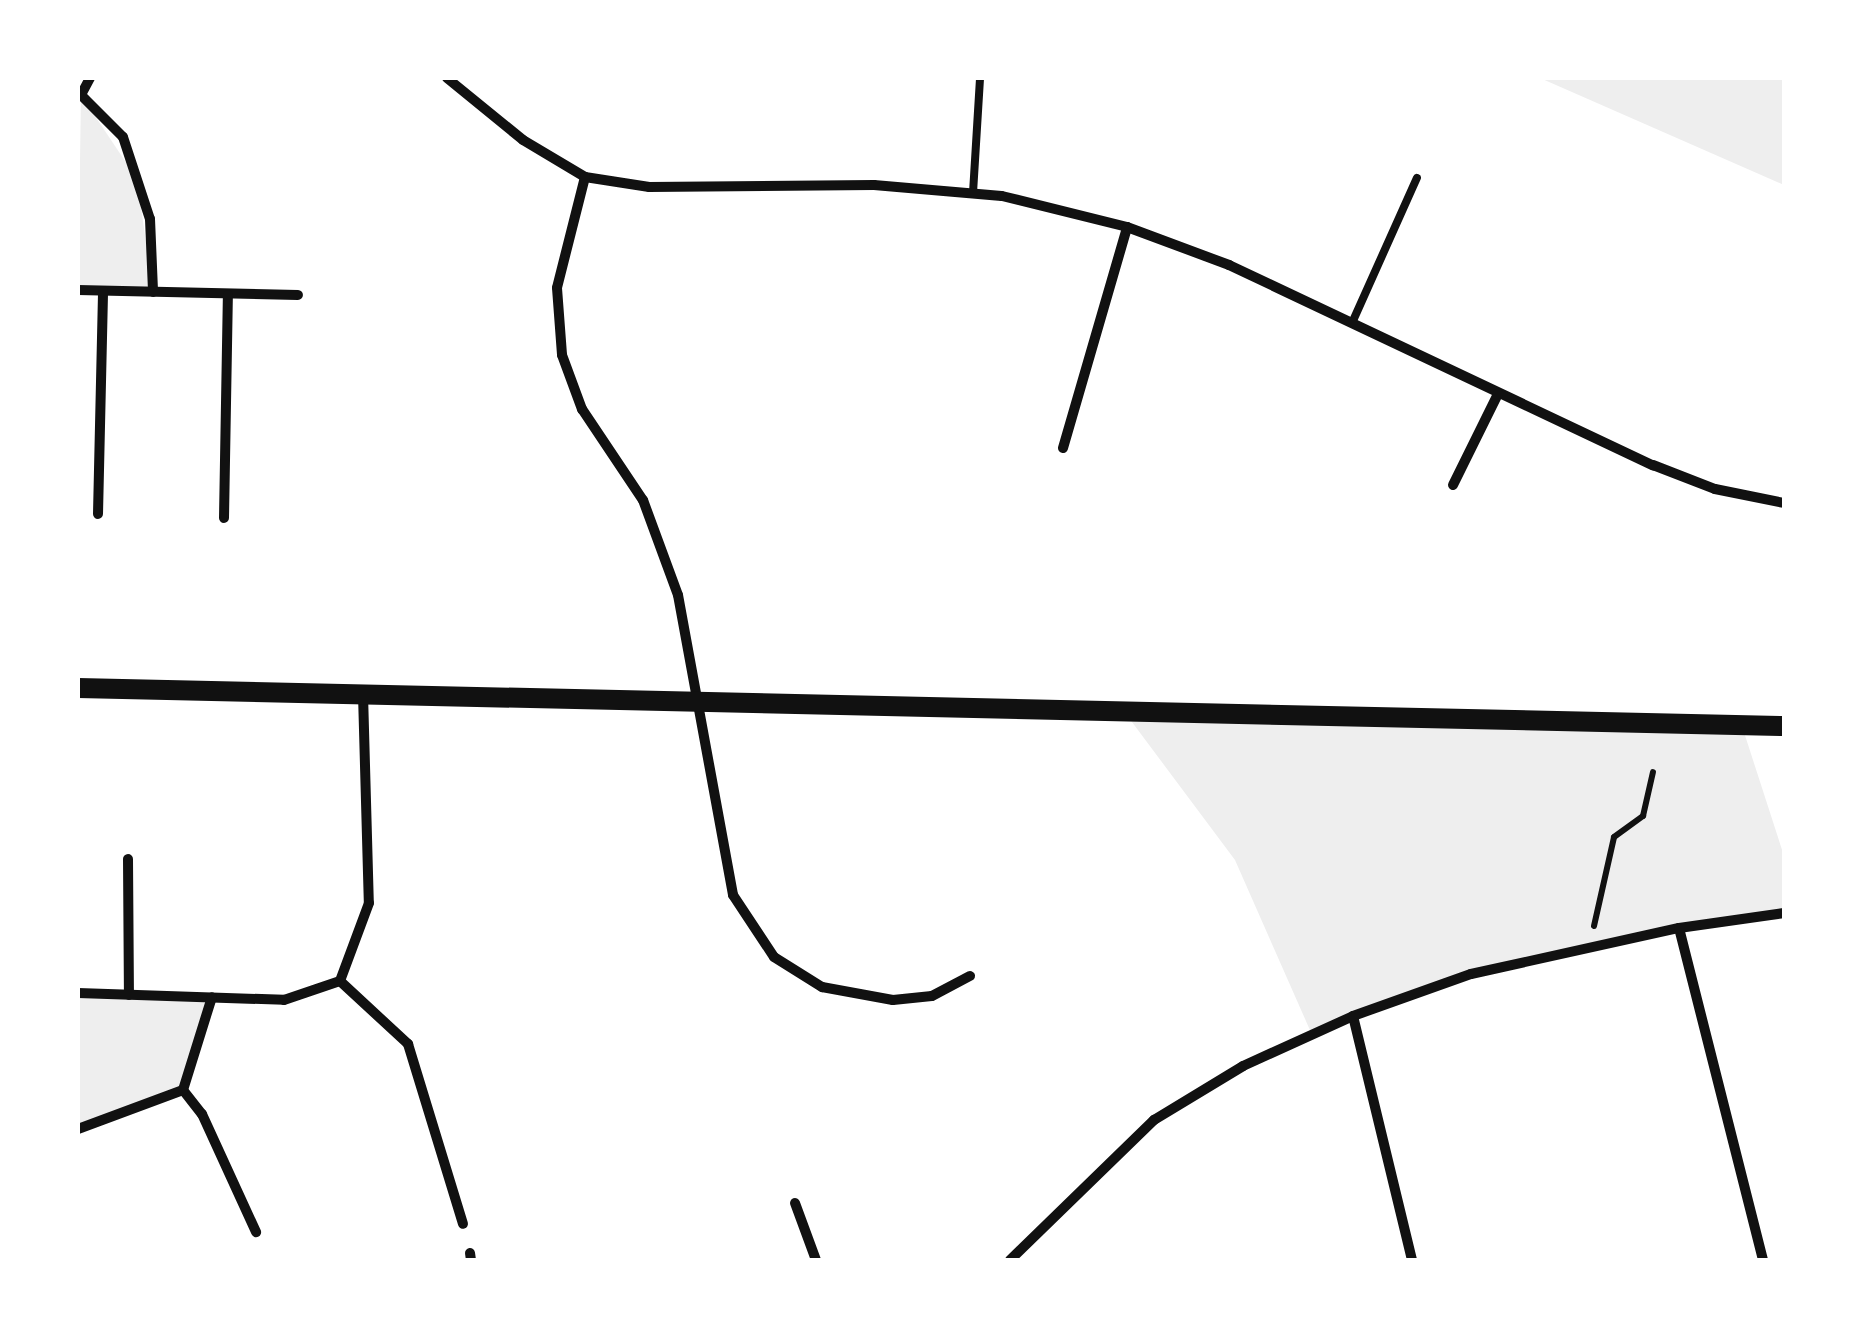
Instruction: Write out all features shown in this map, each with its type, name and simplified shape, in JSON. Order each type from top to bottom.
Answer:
[{"type":"main road","points":[[78,688],[701,698],[1784,726]]},
{"type":"street","points":[[90,78],[79,95],[123,137],[150,219],[153,292]]},
{"type":"street","points":[[447,78],[522,140],[585,177],[649,187],[874,185],[973,193],[1127,227],[1229,264],[1652,465],[1715,489],[1784,504]]},
{"type":"street","points":[[585,177],[557,288],[562,355],[582,410],[643,500],[678,595],[701,698],[733,896],[774,957],[822,987],[893,1000],[932,996],[970,976]]},
{"type":"street","points":[[1063,448],[1127,227]]},
{"type":"street","points":[[78,290],[298,295]]},
{"type":"street","points":[[98,514],[103,291]]},
{"type":"street","points":[[224,518],[228,295]]},
{"type":"street","points":[[1453,485],[1498,394]]},
{"type":"street","points":[[340,982],[369,903],[363,693]]},
{"type":"street","points":[[128,860],[129,994]]},
{"type":"street","points":[[1010,1260],[1154,1120],[1244,1066],[1353,1016],[1470,974],[1678,928],[1784,913]]},
{"type":"street","points":[[1678,928],[1762,1260]]},
{"type":"street","points":[[78,993],[284,1000],[340,982]]},
{"type":"street","points":[[340,982],[408,1044],[464,1224]]},
{"type":"street","points":[[183,1090],[212,997]]},
{"type":"street","points":[[1353,1016],[1412,1260]]},
{"type":"street","points":[[78,1129],[183,1090]]},
{"type":"street","points":[[183,1090],[202,1114],[256,1232]]},
{"type":"street","points":[[795,1204],[816,1260]]},
{"type":"lane","points":[[973,193],[980,78]]},
{"type":"lane","points":[[1352,322],[1417,178]]},
{"type":"path","points":[[1591,948],[1614,837],[1643,816],[1653,772]]},
{"type":"shaded area","points":[[1540,78],[1784,78],[1784,185]]},
{"type":"shaded area","points":[[81,95],[137,179],[153,292],[78,290]]},
{"type":"shaded area","points":[[1123,710],[1742,726],[1784,856],[1784,919],[1678,928],[1471,974],[1313,1037],[1235,860]]},
{"type":"shaded area","points":[[78,993],[212,997],[183,1090],[78,1129]]}]
